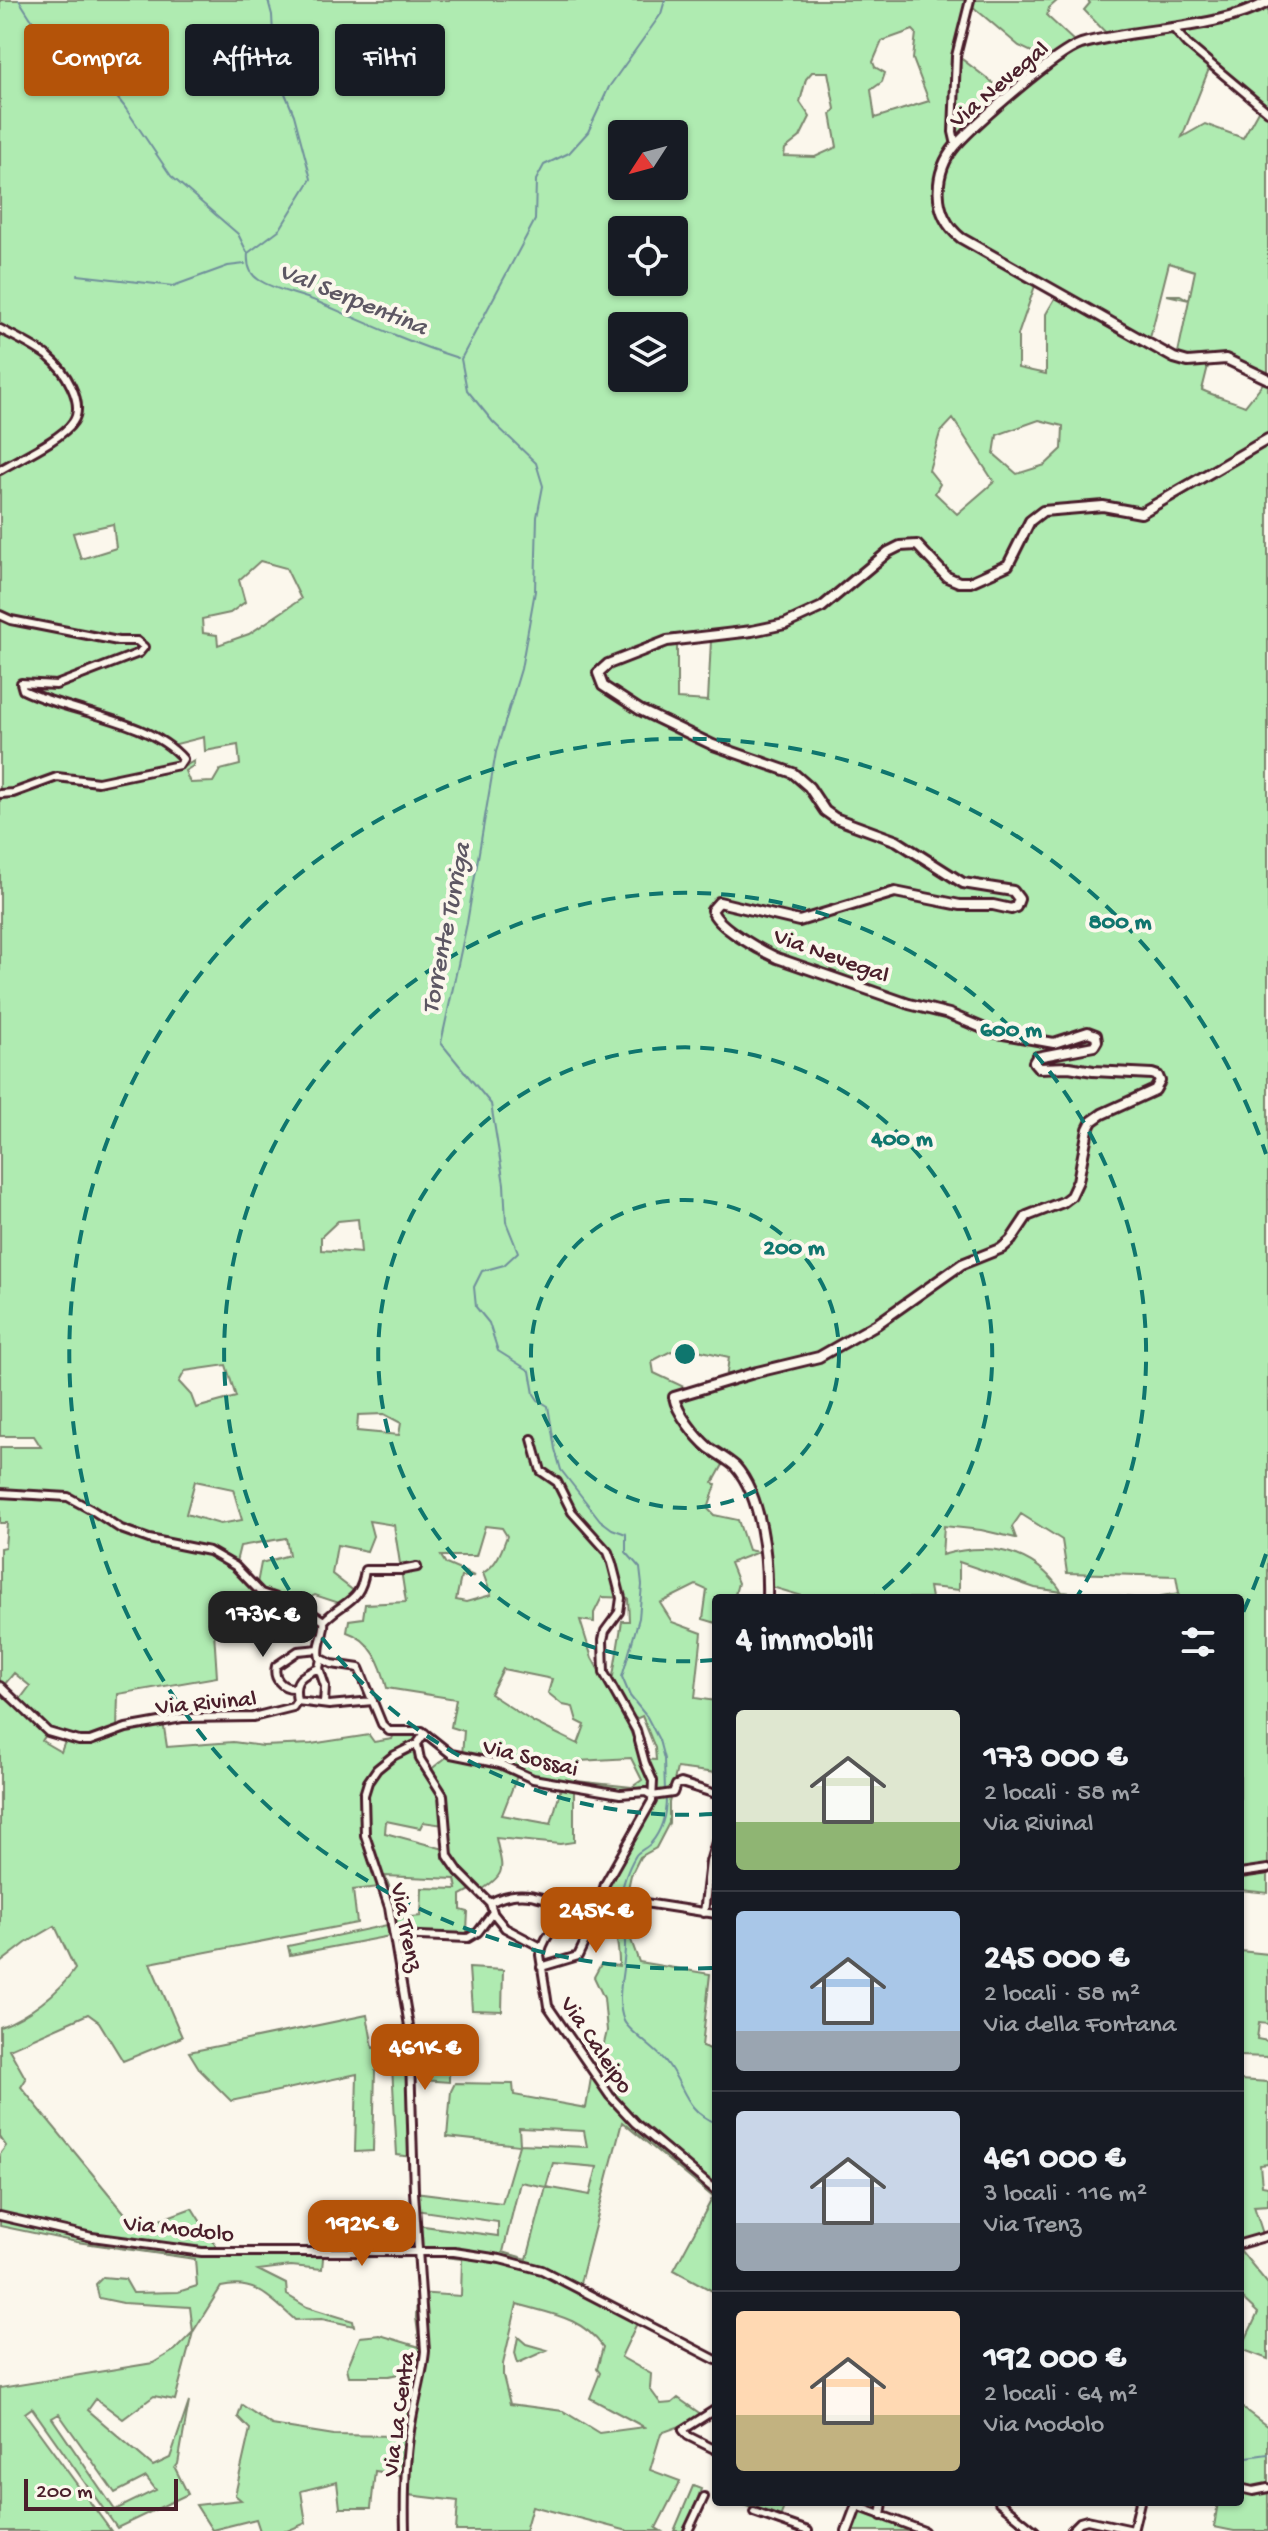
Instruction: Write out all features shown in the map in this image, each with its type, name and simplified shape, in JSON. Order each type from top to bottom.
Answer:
[{"type":"main road","name":"Via Nevegal","points":[[1268,2],[1230,17],[1072,48],[956,145],[944,162],[938,195],[944,220],[961,238],[1179,360],[1226,359],[1268,379]]},
{"type":"main road","name":"Via Nevegal","points":[[767,1594],[767,1555],[745,1484],[733,1464],[704,1443],[682,1415],[674,1397],[819,1357],[877,1324],[962,1264],[1002,1248],[1027,1216],[1071,1196],[1078,1181],[1092,1121],[1155,1090],[1160,1081],[1158,1076],[1152,1074],[1069,1067],[1039,1068],[1034,1062],[1037,1057],[1094,1046],[1096,1035],[1088,1032],[1054,1043],[992,1032],[949,1014],[909,1004],[777,958],[720,922],[712,913],[714,905],[719,902],[799,921],[895,892],[949,903],[1011,909],[1016,907],[1019,899],[1013,891],[976,887],[958,881],[903,845],[831,816],[809,787],[793,773],[713,745],[640,710],[603,686],[598,673],[608,664],[667,641],[785,624],[822,607],[888,552],[905,544],[921,547],[951,579],[963,583],[975,581],[1008,565],[1028,525],[1040,512],[1055,508],[1103,506],[1141,513],[1268,439]]},
{"type":"main road","points":[[847,2531],[857,2506]]},
{"type":"street","points":[[956,145],[953,132],[956,56],[970,0]]},
{"type":"street","points":[[1173,28],[1187,44],[1268,112]]},
{"type":"street","points":[[0,329],[53,359],[74,391],[78,410],[73,423],[41,447],[0,470]]},
{"type":"street","points":[[0,615],[11,620],[118,641],[137,641],[144,647],[139,653],[56,685],[21,683],[23,690],[47,702],[119,720],[175,749],[183,759],[179,765],[146,774],[98,782],[57,777],[13,793],[0,794]]},
{"type":"street","points":[[532,1439],[541,1471],[557,1482],[572,1512],[608,1552],[612,1563],[621,1598],[619,1612],[605,1631],[604,1673],[636,1730],[655,1796],[600,1896],[594,1922],[578,1956],[541,1967]]},
{"type":"street","points":[[0,1493],[68,1497],[121,1529],[149,1539],[209,1551],[235,1566],[261,1593],[309,1610],[324,1621],[319,1649],[319,1668],[325,1686],[324,1704]]},
{"type":"street","points":[[324,1621],[338,1607],[359,1594],[363,1588],[365,1570],[417,1567]]},
{"type":"street","name":"Via Rivinal","points":[[0,1686],[48,1732],[70,1741],[90,1741],[126,1728],[182,1718],[253,1717],[293,1707],[297,1701],[294,1688],[285,1687],[279,1682],[276,1666],[298,1651],[319,1649]]},
{"type":"street","name":"Via Sossai","points":[[321,1659],[359,1668],[382,1724],[389,1731],[425,1733],[451,1754],[500,1764],[525,1777],[620,1794],[648,1792],[655,1796]]},
{"type":"street","points":[[294,1688],[301,1678],[319,1668]]},
{"type":"street","name":"Via Rivinal","points":[[297,1701],[324,1704],[373,1701]]},
{"type":"street","name":"Via Trenz","points":[[417,2254],[409,2026],[395,1935],[381,1879],[365,1835],[364,1795],[371,1777],[381,1766],[417,1744],[425,1733]]},
{"type":"street","points":[[417,1744],[420,1759],[444,1799],[448,1856],[459,1872],[490,1903],[505,1928],[541,1947],[558,1922],[600,1896],[712,1914]]},
{"type":"street","points":[[655,1796],[670,1794],[681,1783],[712,1793]]},
{"type":"street","points":[[704,1913],[712,1855]]},
{"type":"street","points":[[1244,1872],[1268,1869]]},
{"type":"street","points":[[490,1903],[528,1893],[545,1898],[570,1914]]},
{"type":"street","points":[[395,1935],[465,1939],[478,1932],[493,1912]]},
{"type":"street","name":"Via Caleipo","points":[[541,1947],[548,2006],[610,2096],[622,2111],[712,2188]]},
{"type":"street","name":"Via Modolo","points":[[0,2216],[92,2237],[202,2252],[326,2250],[481,2255],[542,2270],[712,2358]]},
{"type":"street","points":[[1244,2243],[1268,2236]]},
{"type":"street","name":"Via La Centa","points":[[405,2531],[408,2444],[425,2351],[417,2254]]},
{"type":"street","points":[[712,2412],[683,2430],[688,2436],[712,2448]]},
{"type":"street","points":[[1244,2489],[1253,2491],[1268,2488]]},
{"type":"street","points":[[688,2531],[704,2497]]},
{"type":"street","points":[[862,2506],[924,2531]]},
{"type":"street","points":[[881,2516],[882,2506]]},
{"type":"street","points":[[1004,2506],[1035,2531]]},
{"type":"street","points":[[1071,2531],[1087,2520],[1133,2531],[1139,2506]]},
{"type":"street","points":[[754,2512],[808,2531]]},
{"type":"green space","points":[[0,0],[1058,0],[1049,8],[1047,16],[1076,43],[1110,37],[1084,10],[1090,3],[1087,0],[1268,0],[1268,377],[1268,1893],[1244,1890],[1244,1594],[1173,1594],[1179,1593],[1176,1576],[1067,1573],[1062,1540],[1021,1514],[1012,1527],[1016,1538],[944,1526],[942,1555],[976,1549],[1009,1552],[1038,1566],[1062,1592],[1035,1588],[959,1562],[959,1590],[929,1587],[930,1594],[796,1594],[772,1587],[770,1549],[756,1506],[743,1476],[724,1463],[713,1483],[716,1485],[708,1509],[714,1515],[738,1520],[748,1550],[758,1552],[730,1563],[738,1583],[735,1594],[712,1594],[712,1622],[703,1619],[707,1590],[696,1585],[660,1603],[672,1622],[702,1633],[695,1698],[712,1700],[712,1772],[677,1768],[669,1803],[669,1823],[656,1848],[640,1857],[631,1875],[622,1915],[639,1962],[710,1974],[702,2046],[712,2050],[712,2196],[622,2122],[579,2287],[639,2319],[621,2357],[651,2374],[650,2389],[661,2404],[672,2403],[678,2398],[705,2417],[661,2433],[650,2470],[680,2481],[656,2528],[661,2531],[628,2531],[532,2506],[525,2531],[456,2531],[458,2501],[409,2495],[399,2475],[375,2471],[371,2508],[340,2508],[337,2482],[301,2491],[306,2523],[287,2531],[260,2531],[256,2519],[212,2530],[196,2505],[241,2500],[235,2495],[250,2429],[238,2417],[242,2405],[272,2425],[334,2435],[398,2436],[413,2371],[389,2376],[349,2376],[347,2368],[360,2337],[380,2335],[420,2347],[417,2293],[461,2296],[462,2259],[417,2254],[416,2225],[498,2236],[498,2222],[415,2210],[414,2192],[502,2203],[519,2145],[447,2137],[451,2091],[455,2083],[513,2084],[514,2095],[586,2108],[592,2072],[610,2097],[625,2086],[603,2048],[607,2031],[604,1998],[594,1977],[601,1964],[619,1966],[615,1897],[602,1894],[651,1804],[647,1790],[633,1793],[574,1786],[574,1842],[560,1844],[496,1838],[501,1869],[496,1879],[480,1891],[476,1887],[461,1895],[461,1910],[468,1912],[467,1931],[470,1932],[467,1942],[395,1935],[290,1955],[288,1946],[392,1924],[392,1919],[421,1916],[422,1888],[457,1889],[455,1879],[385,1876],[389,1886],[353,1890],[357,1923],[150,1963],[182,2037],[123,2061],[99,2022],[88,2014],[9,2049],[26,2079],[21,2087],[127,2216],[157,2221],[192,2208],[217,2248],[324,2248],[322,2269],[291,2266],[258,2270],[286,2284],[287,2295],[307,2307],[353,2321],[354,2326],[322,2319],[295,2320],[262,2293],[253,2288],[233,2285],[221,2287],[193,2332],[190,2307],[123,2303],[99,2298],[96,2284],[103,2277],[125,2279],[133,2293],[178,2292],[197,2286],[195,2259],[77,2242],[0,2226],[0,2154],[6,2146],[0,2137],[0,2027],[42,2003],[75,1969],[55,1926],[0,1963],[0,1694],[15,1706],[30,1686],[14,1673],[0,1690],[0,1548],[5,1547],[7,1523],[0,1523],[0,1447],[41,1447],[34,1436],[0,1436]],"holes":[[[972,6],[1019,46],[1049,60],[1009,95],[958,56]],[[913,30],[916,33],[913,59],[929,101],[875,118],[871,90],[882,82],[885,73],[873,62],[882,41]],[[1209,69],[1259,109],[1243,138],[1205,124],[1182,137]],[[812,72],[828,72],[835,109],[831,114],[837,147],[815,157],[784,156],[785,149],[800,137],[810,117],[800,102],[806,79]],[[1169,263],[1195,271],[1177,358],[1149,342]],[[1036,283],[1057,295],[1046,314],[1046,374],[1018,368],[1018,335]],[[1210,358],[1268,377],[1245,406],[1202,390]],[[953,419],[994,482],[957,514],[935,493],[940,484],[929,470],[940,433]],[[1039,420],[1063,426],[1062,449],[1045,465],[1017,474],[994,454],[997,435]],[[113,524],[116,548],[81,559],[73,533]],[[260,561],[286,568],[301,599],[249,634],[218,645],[217,635],[203,633],[202,619],[230,613],[245,602],[239,580]],[[711,640],[708,701],[677,699],[677,643]],[[204,737],[205,751],[238,745],[240,765],[220,770],[213,782],[190,783],[185,771],[193,766],[194,761],[185,766],[172,751],[176,744]],[[358,1219],[361,1253],[321,1250],[321,1237],[338,1221]],[[693,1349],[729,1357],[726,1380],[688,1392],[684,1387],[654,1373],[652,1361],[671,1351],[689,1357]],[[226,1365],[236,1397],[196,1408],[191,1395],[179,1382],[185,1371]],[[384,1414],[401,1423],[399,1435],[357,1431],[358,1415]],[[195,1481],[233,1489],[242,1520],[220,1524],[186,1514]],[[369,1521],[394,1525],[406,1602],[365,1604],[363,1618],[349,1620],[347,1632],[369,1647],[382,1670],[387,1688],[456,1699],[451,1727],[464,1731],[462,1755],[453,1752],[430,1770],[421,1756],[417,1741],[425,1735],[394,1734],[392,1739],[374,1742],[369,1735],[311,1744],[263,1746],[233,1742],[167,1747],[163,1721],[117,1731],[118,1694],[217,1677],[213,1616],[279,1608],[315,1595],[339,1603],[355,1592],[332,1574],[337,1545],[367,1551],[373,1536]],[[485,1526],[502,1528],[507,1536],[495,1561],[483,1573],[491,1595],[466,1602],[456,1600],[461,1577],[474,1576],[446,1564],[441,1556],[476,1556]],[[286,1538],[289,1555],[261,1563],[257,1584],[235,1566],[240,1546]],[[602,1597],[628,1598],[629,1621],[622,1621],[613,1676],[601,1674],[592,1658],[580,1620],[594,1622],[594,1613]],[[503,1669],[552,1679],[548,1693],[563,1705],[573,1707],[577,1721],[585,1725],[578,1744],[533,1722],[490,1694]],[[642,1716],[655,1748],[656,1760],[642,1759],[627,1723]],[[50,1729],[67,1736],[61,1752],[42,1741]],[[631,1758],[642,1780],[632,1787],[576,1781],[579,1761]],[[519,1771],[562,1784],[551,1824],[502,1815]],[[386,1821],[420,1828],[423,1822],[444,1825],[444,1849],[385,1833]],[[519,2128],[584,2131],[587,2147],[520,2144]],[[553,2163],[597,2167],[590,2195],[546,2187]],[[520,2182],[546,2187],[527,2259],[503,2252]],[[517,2304],[576,2323],[595,2337],[603,2347],[597,2369],[600,2373],[590,2398],[644,2427],[599,2433],[563,2411],[510,2404],[503,2364]]]},
{"type":"green space","points":[[1244,1951],[1268,1954],[1268,2024],[1259,2023],[1257,2039],[1268,2041],[1268,2057],[1244,2056]]},
{"type":"green space","points":[[469,1968],[503,1970],[502,2011],[472,2010]]},
{"type":"green space","points":[[367,2015],[373,2048],[410,2044],[413,2157],[397,2155],[392,2067],[375,2071],[373,2151],[355,2152],[357,2074],[231,2101],[200,2070],[189,2052]]},
{"type":"green space","points":[[424,2068],[449,2069],[449,2082],[423,2080]]},
{"type":"green space","points":[[1244,2080],[1268,2082],[1268,2164],[1260,2165],[1262,2186],[1268,2187],[1268,2205],[1254,2206],[1263,2234],[1244,2240]]},
{"type":"green space","points":[[712,2199],[712,2291],[674,2270]]},
{"type":"green space","points":[[1244,2255],[1268,2284],[1268,2359],[1244,2350],[1244,2343],[1258,2313],[1244,2300]]},
{"type":"green space","points":[[193,2332],[175,2400],[154,2396],[123,2419],[96,2399],[88,2410],[153,2466],[170,2458],[189,2402],[175,2468],[188,2494],[117,2528],[32,2408],[25,2413],[111,2531],[0,2531],[0,2388],[153,2363],[175,2350]],"holes":[[[59,2414],[115,2493],[146,2477],[156,2490],[115,2510],[52,2418]]]},
{"type":"green space","points":[[518,2337],[526,2344],[547,2350],[518,2363],[515,2353]]},
{"type":"green space","points":[[1244,2409],[1268,2427],[1268,2531],[1234,2531],[1214,2527],[1217,2506],[1244,2506]]},
{"type":"green space","points":[[693,2486],[701,2489],[686,2531],[674,2531]]},
{"type":"green space","points":[[746,2506],[784,2506],[779,2520]]},
{"type":"green space","points":[[853,2506],[882,2506],[881,2516],[929,2531],[845,2531]]},
{"type":"waterway","points":[[19,0],[46,42],[64,53],[68,60],[97,75],[107,85],[171,176],[238,234],[247,252]]},
{"type":"waterway","name":"Val Serpentina","points":[[268,0],[274,55],[311,179],[280,229],[248,253],[251,272],[273,287],[311,299],[458,358]]},
{"type":"waterway","name":"Torrente Turriga","points":[[665,0],[661,14],[609,87],[588,132],[569,153],[544,165],[536,180],[535,220],[461,359],[467,390],[493,422],[536,463],[543,486],[537,517],[535,591],[521,669],[496,752],[467,923],[441,1043],[491,1104],[504,1184],[506,1222],[518,1252],[504,1265],[482,1271],[474,1287],[476,1307],[489,1323],[498,1351],[530,1371],[534,1394],[548,1406],[561,1470],[600,1520],[626,1534],[626,1552],[640,1568],[639,1618],[622,1677],[630,1696],[647,1717],[659,1740],[664,1759],[665,1792]]},
{"type":"waterway","points":[[78,275],[173,286],[228,266],[245,264]]},
{"type":"waterway","name":"Torrente Turriga","points":[[666,1798],[661,1828],[651,1843],[636,1855],[622,1891],[619,1913],[625,1953],[621,2012],[627,2025],[667,2063],[692,2105],[712,2121]]},
{"type":"waterway","name":"Torrente Turriga","points":[[1244,2459],[1268,2454]]}]
